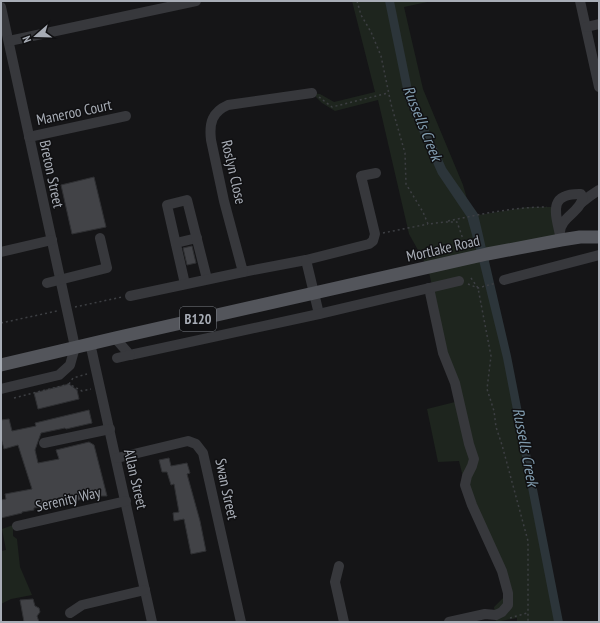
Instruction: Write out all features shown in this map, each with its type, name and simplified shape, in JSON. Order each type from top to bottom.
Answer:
[{"type":"main road","name":"Mortlake Road","points":[[580,237],[599,231]]},
{"type":"main road","name":"Mortlake Road","points":[[1,365],[560,236],[599,237]]},
{"type":"street","points":[[8,41],[196,1]]},
{"type":"street","points":[[580,1],[599,86]]},
{"type":"street","name":"Breton Street","points":[[1,7],[75,347]]},
{"type":"street","points":[[586,27],[599,24]]},
{"type":"street","name":"Roslyn Close","points":[[242,272],[224,201],[211,140],[211,123],[219,109],[228,105],[312,93]]},
{"type":"street","name":"Maneroo Court","points":[[29,137],[126,116]]},
{"type":"street","points":[[130,296],[207,279],[306,260],[369,244],[375,237],[374,231],[357,178],[376,172]]},
{"type":"street","points":[[560,236],[555,208],[558,202],[563,198],[580,199],[590,196],[599,190]]},
{"type":"street","points":[[560,236],[562,223],[580,199]]},
{"type":"street","points":[[185,284],[167,205],[187,200],[207,279]]},
{"type":"street","points":[[47,283],[107,268],[100,238]]},
{"type":"street","points":[[176,243],[197,238]]},
{"type":"street","points":[[1,252],[52,240]]},
{"type":"street","points":[[504,280],[599,255]]},
{"type":"street","points":[[306,260],[320,314]]},
{"type":"street","points":[[117,358],[320,314],[459,281]]},
{"type":"street","points":[[429,288],[443,353],[455,383],[469,444],[474,459],[465,485],[472,505],[502,571],[508,593],[508,605],[502,612],[496,615],[486,614],[449,622]]},
{"type":"street","points":[[115,338],[130,355]]},
{"type":"street","name":"Allan Street","points":[[90,344],[117,458],[152,622]]},
{"type":"street","points":[[1,389],[59,375],[70,365],[75,347]]},
{"type":"street","points":[[44,443],[110,429]]},
{"type":"street","name":"Swan Street","points":[[117,458],[188,441],[196,444],[200,449],[203,453],[241,622]]},
{"type":"street","name":"Serenity Way","points":[[15,525],[126,501]]},
{"type":"street","points":[[339,566],[335,582],[344,622]]},
{"type":"street","points":[[70,613],[82,605],[145,590]]},
{"type":"path","points":[[357,1],[361,15],[371,32],[381,56],[405,154],[406,184],[428,224]]},
{"type":"path","points":[[312,93],[332,106],[389,93]]},
{"type":"path","points":[[382,233],[445,222],[482,213],[528,207],[555,208]]},
{"type":"path","points":[[445,222],[457,222],[464,242]]},
{"type":"path","points":[[471,278],[478,288],[491,356],[487,389],[494,411],[496,427],[528,541],[528,622]]},
{"type":"path","points":[[459,281],[478,288],[504,280]]},
{"type":"path","points":[[14,398],[69,384],[73,378],[91,373]]},
{"type":"path","points":[[69,384],[82,391],[94,388]]},
{"type":"shaded area","points":[[352,1],[432,1],[404,7],[423,89],[463,185],[472,216],[528,207],[552,207],[561,240],[483,255],[560,622],[517,622],[517,618],[496,622],[494,607],[508,593],[465,485],[459,461],[438,462],[427,409],[463,400],[447,352],[428,268],[409,234],[378,100],[335,111],[322,103],[312,93],[320,94],[334,102],[375,92]]},
{"type":"shaded area","points":[[13,525],[13,536],[17,539],[20,567],[32,595],[11,599],[1,604],[1,551],[6,550],[2,529]]},
{"type":"water","name":"Russells Creek","points":[[385,1],[394,1],[413,95],[446,168],[478,214],[511,356],[563,622],[554,622],[503,358],[467,217],[438,174],[405,99]]},
{"type":"building","points":[[94,177],[106,227],[72,234],[61,185]]},
{"type":"building","points":[[192,246],[196,263],[187,265],[183,248]]},
{"type":"building","points":[[69,384],[77,390],[79,399],[38,409],[34,393]]},
{"type":"building","points":[[89,410],[92,423],[41,433],[35,450],[38,463],[59,459],[56,450],[89,442],[94,445],[107,496],[96,496],[57,505],[34,508],[34,510],[1,518],[1,500],[6,499],[5,494],[32,489],[18,445],[4,449],[1,438],[1,420],[9,419],[12,431],[36,426],[35,423]]},
{"type":"building","points":[[169,458],[171,466],[187,463],[190,473],[187,474],[200,521],[206,551],[191,554],[184,519],[174,521],[173,513],[179,512],[174,484],[171,485],[167,472],[162,472],[159,460]]},
{"type":"building","points":[[33,599],[35,606],[39,608],[40,612],[37,616],[39,622],[24,622],[20,600]]}]
